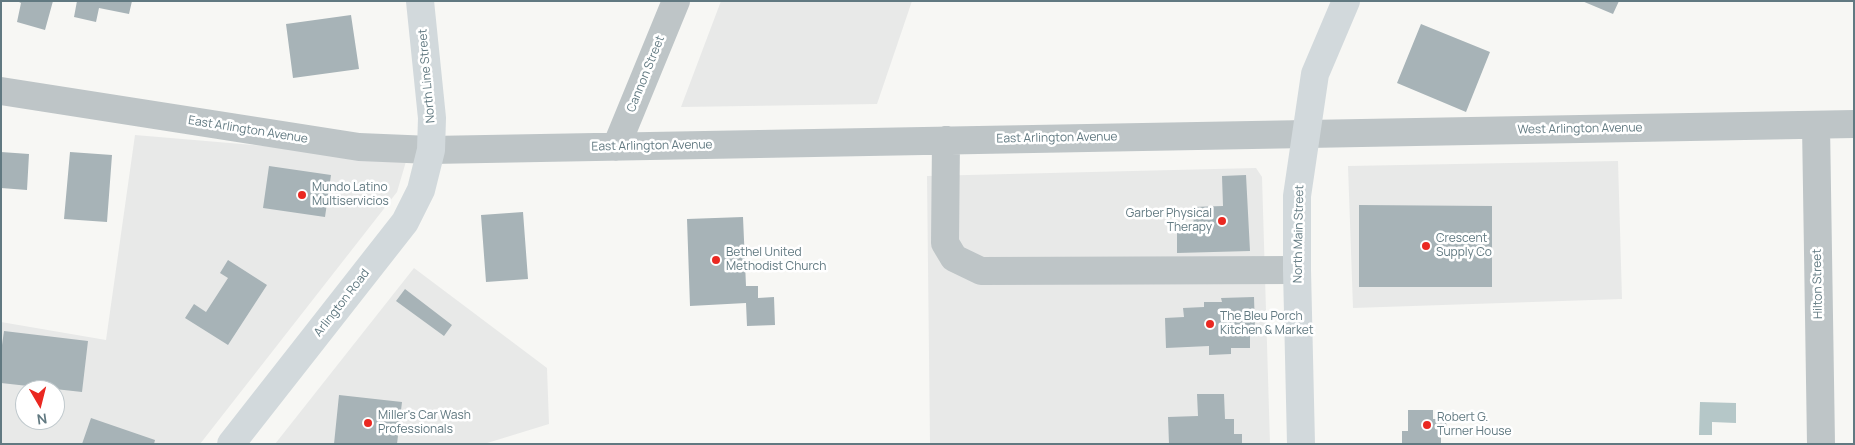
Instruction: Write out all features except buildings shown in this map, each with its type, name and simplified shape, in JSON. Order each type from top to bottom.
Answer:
[{"type":"main road","name":"North Line Street","points":[[420,1],[432,118],[431,150]]},
{"type":"main road","name":"North Main Street","points":[[1301,444],[1297,196],[1314,74],[1346,1]]},
{"type":"main road","name":"Arlington Road","points":[[232,444],[406,222],[421,190],[431,150]]},
{"type":"street","name":"Cannon Street","points":[[616,147],[676,1]]},
{"type":"street","name":"East Arlington Avenue","points":[[1,92],[359,147],[431,150],[1306,133]]},
{"type":"street","name":"West Arlington Avenue","points":[[1306,133],[1854,124]]},
{"type":"street","name":"Hilton Street","points":[[1816,125],[1821,444]]},
{"type":"street","points":[[946,140],[945,244],[954,258],[981,271],[1297,270]]},
{"type":"shaded area","points":[[721,1],[912,1],[877,104],[681,107]]},
{"type":"shaded area","points":[[135,135],[407,158],[397,192],[200,444],[1,444],[1,322],[106,340]]},
{"type":"shaded area","points":[[1618,161],[1622,299],[1353,308],[1348,166]]},
{"type":"shaded area","points":[[1256,168],[1262,177],[1270,444],[930,444],[927,176]]},
{"type":"shaded area","points":[[414,268],[547,368],[549,424],[484,444],[275,444]]},
{"type":"shaded area","points":[[1700,402],[1736,403],[1736,423],[1712,422],[1712,435],[1699,435]]},
{"type":"place","name":"Mundo Latino Multiservicios","points":[[302,195]]},
{"type":"place","name":"Garber Physical Therapy","points":[[1222,221]]},
{"type":"place","name":"Crescent Supply Co","points":[[1426,246]]},
{"type":"place","name":"Bethel United Methodist Church","points":[[716,260]]},
{"type":"place","name":"The Bleu Porch Kitchen & Market","points":[[1210,324]]},
{"type":"place","name":"Miller's Car Wash Professionals","points":[[368,423]]},
{"type":"place","name":"Robert G. Turner House","points":[[1427,425]]}]
